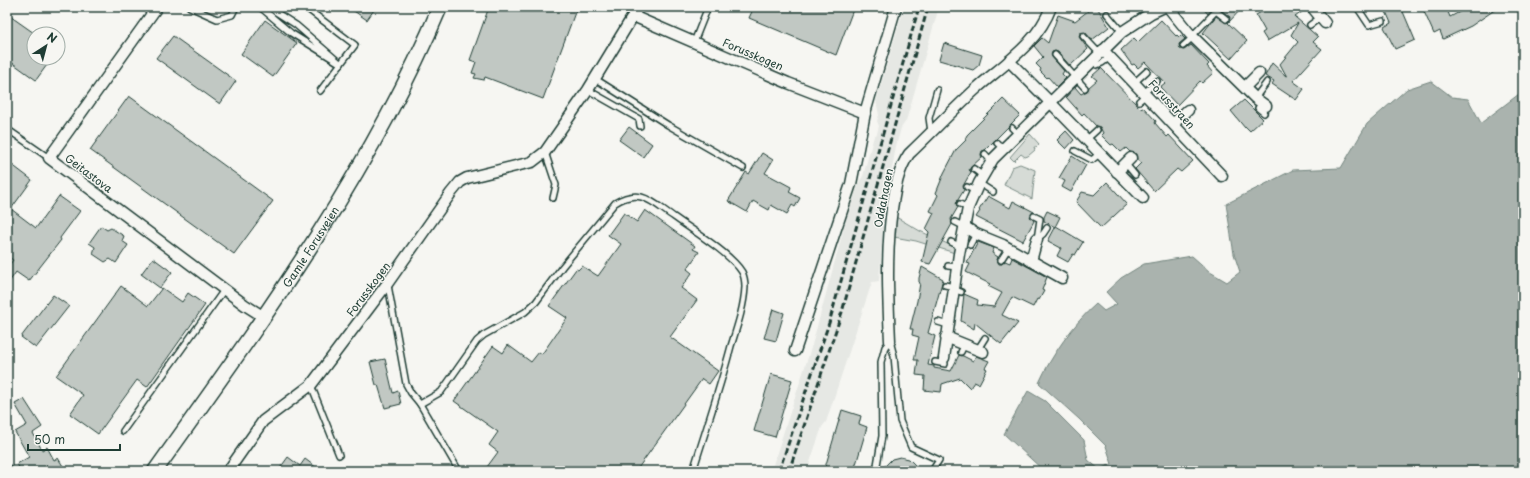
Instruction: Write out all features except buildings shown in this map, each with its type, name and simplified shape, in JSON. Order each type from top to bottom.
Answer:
[{"type":"main road","name":"Gamle Forusveien","points":[[155,471],[264,318],[310,249],[353,180],[408,76],[440,7]]},
{"type":"street","name":"Geitastova","points":[[158,7],[49,158],[224,290],[264,318]]},
{"type":"street","points":[[795,351],[851,184],[865,113],[896,7]]},
{"type":"street","name":"Oddahagen","points":[[890,341],[887,263],[888,238],[897,179],[902,164],[909,154],[977,88],[1009,61],[1036,35],[1051,7]]},
{"type":"street","points":[[939,360],[948,304],[953,288],[952,266],[965,246],[960,225],[964,206],[988,158],[1015,131],[1050,102],[1122,32],[1164,7]]},
{"type":"street","points":[[1168,7],[1194,40],[1245,86],[1262,105]]},
{"type":"street","points":[[1312,7],[1323,20]]},
{"type":"street","name":"Forusskogen","points":[[228,471],[263,421],[311,385],[387,284],[460,182],[467,178],[532,162],[545,152],[588,90],[635,11],[694,42],[788,83],[865,113]]},
{"type":"street","name":"Forusstraen","points":[[1101,51],[1110,57],[1135,82],[1143,96],[1174,123],[1178,134],[1222,176]]},
{"type":"street","points":[[1009,61],[1143,198]]},
{"type":"street","points":[[1245,86],[1259,73]]},
{"type":"street","points":[[1174,123],[1188,110]]},
{"type":"street","points":[[1117,172],[1128,161]]},
{"type":"street","points":[[960,225],[1008,249],[1032,265],[1062,278]]},
{"type":"street","points":[[1032,265],[1037,239]]},
{"type":"street","points":[[944,330],[963,348],[981,351]]},
{"type":"lane","points":[[190,7],[217,19],[232,15],[236,7]]},
{"type":"lane","points":[[200,7],[209,16]]},
{"type":"lane","points":[[260,7],[291,33],[341,64]]},
{"type":"lane","points":[[268,7],[296,25],[341,64]]},
{"type":"lane","points":[[305,7],[356,45],[320,91]]},
{"type":"lane","points":[[694,42],[708,7]]},
{"type":"lane","points":[[1357,7],[1369,25],[1383,21]]},
{"type":"lane","points":[[1183,46],[1194,40],[1216,11],[1226,19]]},
{"type":"lane","points":[[1107,14],[1122,32]]},
{"type":"lane","points":[[1310,25],[1323,20]]},
{"type":"lane","points":[[1083,36],[1101,51]]},
{"type":"lane","points":[[1055,55],[1085,88]]},
{"type":"lane","points":[[1097,65],[1102,64],[1110,57]]},
{"type":"lane","points":[[1135,82],[1147,71]]},
{"type":"lane","points":[[594,78],[668,125],[743,168]]},
{"type":"lane","points":[[1143,96],[1157,81]]},
{"type":"lane","points":[[1262,105],[1266,82]]},
{"type":"lane","points":[[588,90],[639,119],[640,126]]},
{"type":"lane","points":[[931,133],[929,118],[937,90]]},
{"type":"lane","points":[[7,129],[49,158]]},
{"type":"lane","points":[[1086,140],[1097,130]]},
{"type":"lane","points":[[1075,151],[1092,160],[1099,154]]},
{"type":"lane","points":[[545,152],[556,186],[553,198]]},
{"type":"lane","points":[[1128,161],[1135,175]]},
{"type":"lane","points":[[974,169],[976,184],[994,192]]},
{"type":"lane","points":[[420,404],[441,392],[477,341],[484,335],[525,312],[536,302],[562,267],[615,203],[624,197],[640,196],[650,201],[735,262],[743,274],[745,286],[741,313],[693,471]]},
{"type":"lane","points":[[1034,216],[1040,219],[1037,239]]},
{"type":"lane","points":[[1037,239],[1047,228]]},
{"type":"lane","points":[[950,242],[965,246],[976,234]]},
{"type":"lane","points":[[1001,260],[1008,249]]},
{"type":"lane","points":[[387,284],[406,384],[420,404],[459,471]]},
{"type":"lane","points":[[123,431],[224,290]]},
{"type":"lane","points":[[981,351],[985,338]]},
{"type":"lane","points":[[890,341],[894,356],[900,422],[911,447],[939,460],[932,471]]},
{"type":"lane","name":"Oddahagen","points":[[876,471],[882,436],[881,362],[885,347],[890,341]]},
{"type":"lane","points":[[311,385],[339,455]]},
{"type":"shaded area","points":[[904,7],[939,7],[906,121],[901,128],[896,146],[886,203],[879,281],[872,282],[826,422],[822,427],[807,471],[771,471],[812,345],[848,213],[859,182],[863,176],[874,136],[877,134],[879,126],[877,121],[879,115],[876,101]]},
{"type":"shaded area","points":[[1431,81],[1452,97],[1468,99],[1481,123],[1523,91],[1523,471],[1044,471],[1004,434],[1028,391],[1045,401],[1084,440],[1088,460],[1099,469],[1112,464],[1106,446],[1039,383],[1050,362],[1071,330],[1096,304],[1104,311],[1117,304],[1106,292],[1121,278],[1144,264],[1192,256],[1210,272],[1227,282],[1240,272],[1234,254],[1226,204],[1293,170],[1341,168],[1367,124],[1407,89]]},
{"type":"shaded area","points":[[1030,134],[1039,144],[1034,147],[1035,150],[1028,156],[1025,157],[1021,154],[1014,161],[1010,157]]},
{"type":"shaded area","points":[[1020,164],[1035,170],[1032,199],[1004,185],[1012,167]]},
{"type":"shaded area","points":[[896,217],[920,231],[956,248],[955,253],[916,241],[894,237]]},
{"type":"railway","points":[[779,471],[829,323],[919,7]]},
{"type":"railway","points":[[789,471],[842,312],[928,7]]}]
